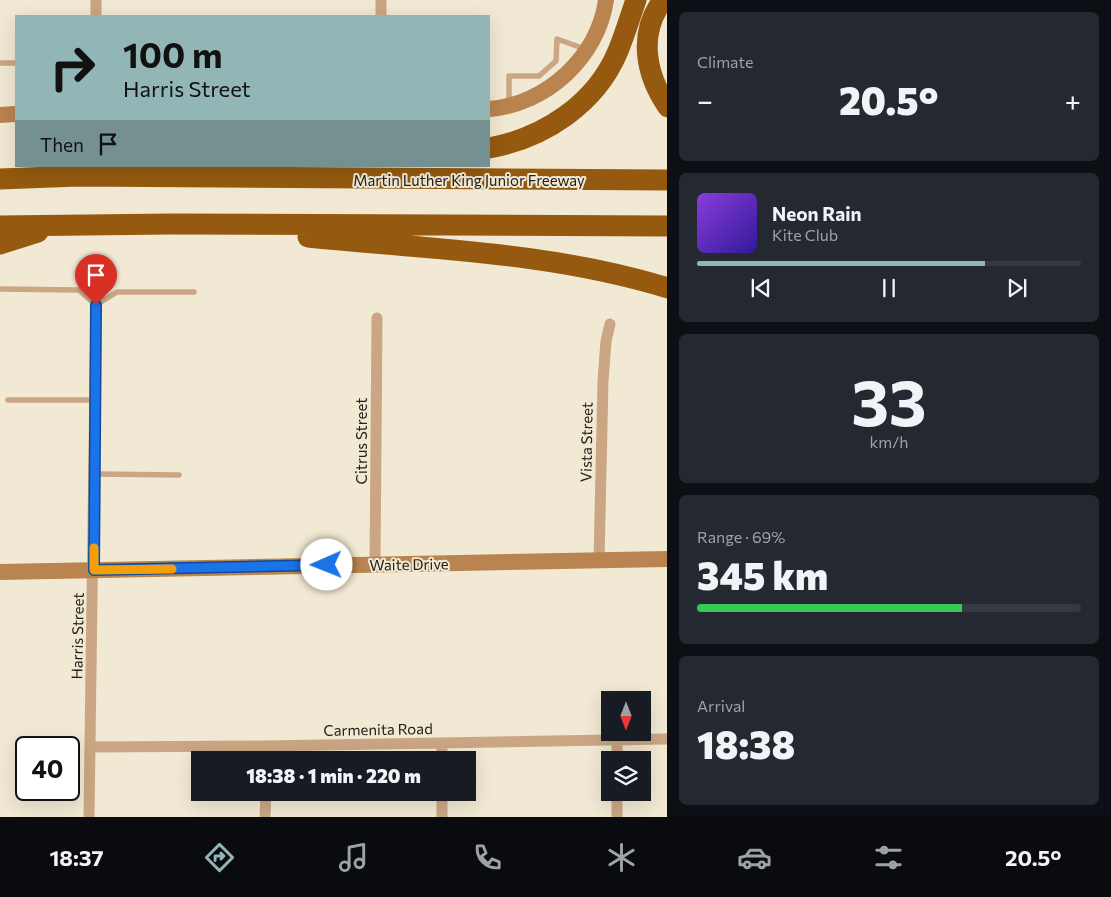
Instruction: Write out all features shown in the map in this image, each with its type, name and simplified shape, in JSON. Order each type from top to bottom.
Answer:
[{"type":"highway","points":[[490,148],[531,138],[556,123],[593,91],[618,52],[636,0]]},
{"type":"highway","points":[[663,0],[655,11],[650,27],[646,60],[651,78],[667,107]]},
{"type":"highway","points":[[158,177],[196,167]]},
{"type":"highway","name":"Martin Luther King Junior Freeway","points":[[0,179],[78,176],[667,180]]},
{"type":"highway","points":[[171,224],[542,259],[630,276],[667,288]]},
{"type":"highway","points":[[0,226],[171,224],[667,226]]},
{"type":"highway","points":[[0,244],[56,226]]},
{"type":"street","points":[[96,0],[96,15]]},
{"type":"street","points":[[381,0],[381,15]]},
{"type":"street","points":[[490,109],[525,101],[554,84],[572,68],[587,50],[601,20],[606,0]]},
{"type":"street","points":[[0,115],[15,114]]},
{"type":"street","name":"Harris Street","points":[[89,817],[94,570],[96,305]]},
{"type":"street","name":"Citrus Street","points":[[375,564],[377,318]]},
{"type":"street","name":"Vista Street","points":[[599,560],[603,381],[606,341],[610,324]]},
{"type":"street","name":"Waite Drive","points":[[0,572],[667,559]]},
{"type":"street","name":"Carmenita Road","points":[[651,739],[667,739]]},
{"type":"street","name":"Carmenita Road","points":[[90,747],[601,740]]},
{"type":"street","points":[[442,743],[442,751]]},
{"type":"street","points":[[266,746],[266,751]]},
{"type":"street","points":[[265,817],[266,801]]},
{"type":"street","points":[[442,801],[442,817]]},
{"type":"street","points":[[617,801],[617,817]]},
{"type":"lane","points":[[509,106],[509,76],[539,76],[556,61],[556,39],[587,50]]},
{"type":"lane","points":[[0,63],[15,63]]},
{"type":"lane","points":[[0,289],[79,290],[96,305],[117,292],[194,292]]},
{"type":"lane","points":[[8,400],[95,400]]},
{"type":"lane","points":[[94,474],[179,476]]},
{"type":"slow traffic","points":[[94,548],[94,570],[172,569]]},
{"type":"route","points":[[96,305],[94,570],[327,565]]}]
